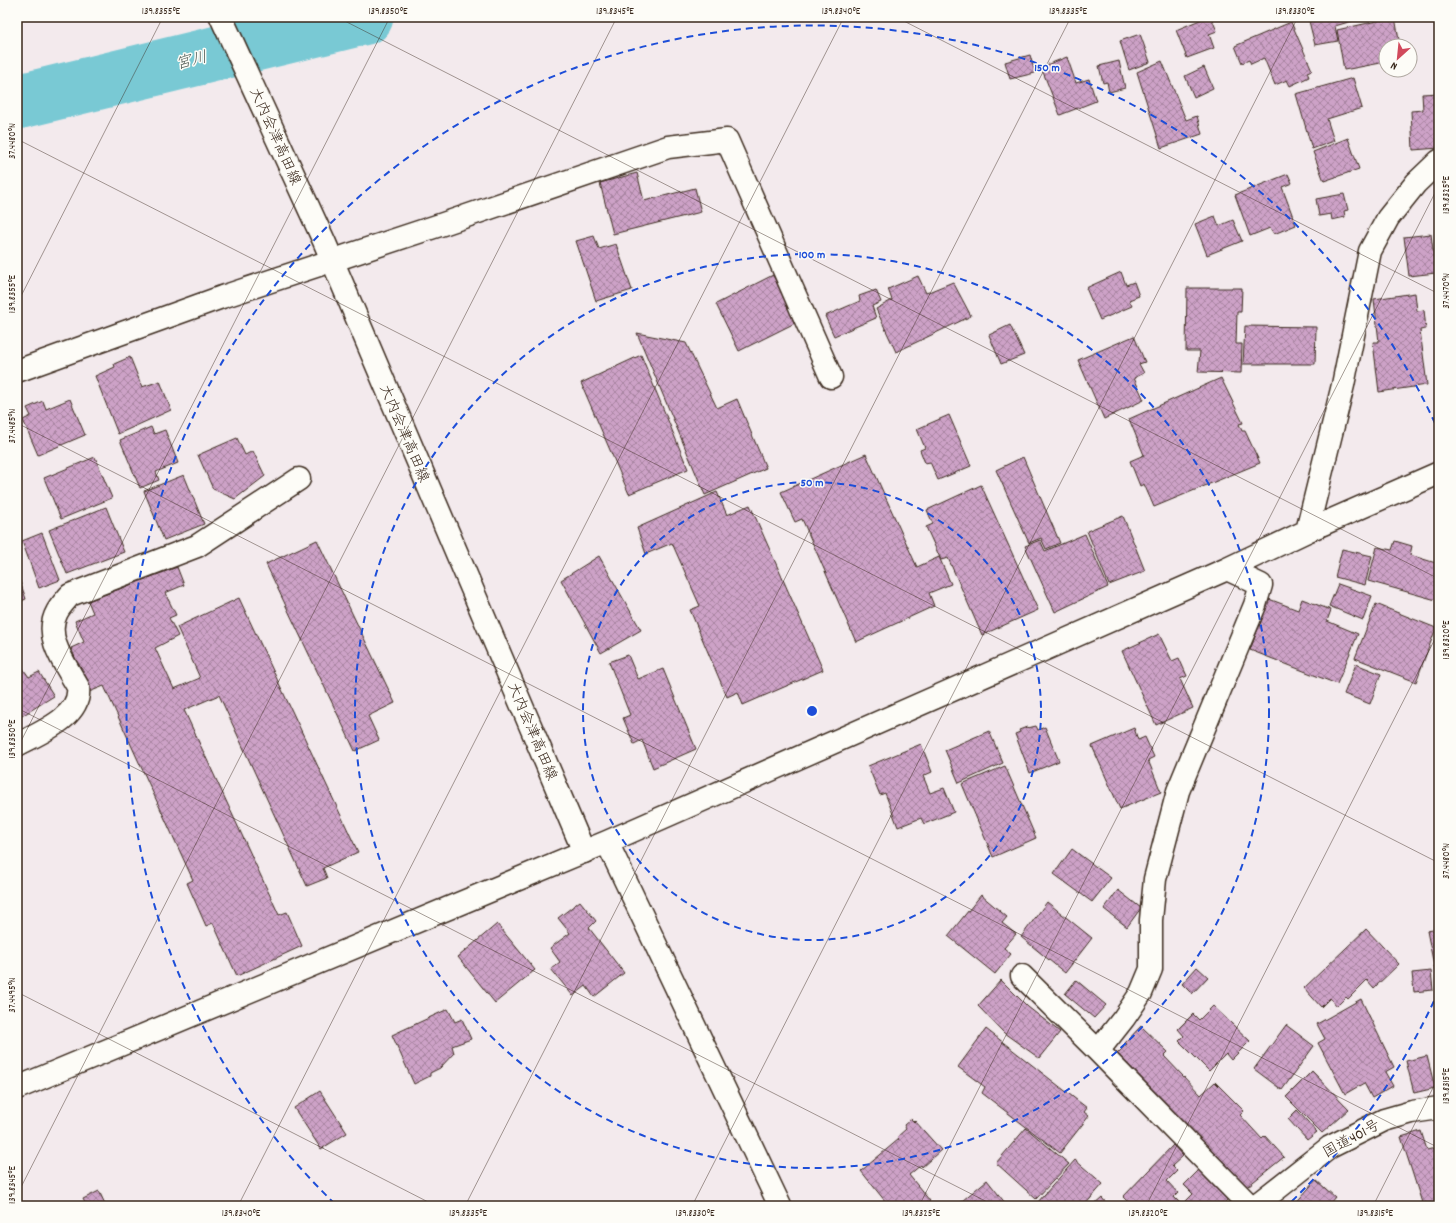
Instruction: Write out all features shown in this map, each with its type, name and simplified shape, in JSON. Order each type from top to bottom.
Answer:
[{"type":"main road","name":"大内会津高田線","points":[[221,17],[324,241],[584,852]]},
{"type":"main road","points":[[17,371],[222,297],[451,222],[668,147],[727,140],[831,377]]},
{"type":"main road","points":[[1307,531],[1343,385],[1370,251],[1388,218],[1416,183],[1439,161]]},
{"type":"main road","points":[[17,1088],[584,852],[1227,569],[1307,531],[1439,473]]},
{"type":"main road","points":[[17,745],[65,718],[73,710],[79,694],[78,687],[53,641],[52,626],[57,612],[70,594],[197,546],[299,479]]},
{"type":"main road","points":[[1098,1051],[1141,994],[1151,969],[1151,920],[1155,879],[1178,791],[1255,605],[1261,585],[1227,569]]},
{"type":"main road","points":[[606,842],[780,1206]]},
{"type":"main road","points":[[1022,976],[1250,1206]]},
{"type":"main road","name":"国道401号","points":[[1255,1206],[1330,1147],[1384,1120],[1412,1112],[1439,1108]]},
{"type":"building","points":[[1207,17],[1211,17],[1217,31],[1209,34],[1214,48],[1187,58],[1176,30]]},
{"type":"building","points":[[1308,17],[1351,17],[1352,21],[1335,26],[1338,41],[1315,45]]},
{"type":"building","points":[[1395,17],[1399,38],[1378,38],[1378,64],[1344,70],[1337,30]]},
{"type":"building","points":[[1424,17],[1439,17],[1439,18],[1424,20]]},
{"type":"building","points":[[1291,22],[1312,70],[1307,72],[1309,77],[1290,86],[1287,80],[1275,85],[1264,58],[1251,64],[1249,60],[1242,63],[1235,46]]},
{"type":"building","points":[[1140,34],[1150,62],[1129,70],[1120,41]]},
{"type":"building","points":[[1030,55],[1035,73],[1010,79],[1005,62]]},
{"type":"building","points":[[1067,57],[1076,83],[1089,79],[1096,101],[1060,115],[1041,67]]},
{"type":"building","points":[[1119,61],[1125,88],[1109,92],[1107,82],[1103,83],[1099,66]]},
{"type":"building","points":[[1162,61],[1186,120],[1197,116],[1202,134],[1161,148],[1137,72]]},
{"type":"building","points":[[1204,67],[1213,88],[1194,97],[1185,76]]},
{"type":"building","points":[[1353,78],[1362,108],[1327,119],[1334,141],[1312,149],[1296,94]]},
{"type":"building","points":[[1439,93],[1439,148],[1413,150],[1411,111],[1423,110],[1422,94]]},
{"type":"building","points":[[1348,138],[1359,169],[1324,181],[1313,152]]},
{"type":"building","points":[[637,173],[644,201],[695,188],[701,212],[613,234],[600,183]]},
{"type":"building","points":[[1288,174],[1292,183],[1282,187],[1296,225],[1274,234],[1270,228],[1250,236],[1235,195]]},
{"type":"building","points":[[1344,194],[1348,210],[1344,211],[1345,217],[1332,220],[1331,214],[1319,216],[1316,199]]},
{"type":"building","points":[[1215,216],[1219,226],[1233,220],[1242,241],[1207,255],[1195,224]]},
{"type":"building","points":[[1431,234],[1436,273],[1409,276],[1404,237]]},
{"type":"building","points":[[594,236],[599,249],[616,244],[632,290],[596,301],[576,241]]},
{"type":"building","points":[[1121,272],[1126,285],[1134,282],[1139,296],[1129,300],[1132,306],[1100,320],[1086,288]]},
{"type":"building","points":[[773,275],[797,322],[739,351],[716,304]]},
{"type":"building","points":[[918,276],[926,293],[953,282],[971,316],[896,352],[876,309],[892,300],[888,289]]},
{"type":"building","points":[[1187,288],[1242,288],[1241,312],[1237,312],[1236,344],[1242,344],[1241,373],[1198,372],[1200,351],[1186,351]]},
{"type":"building","points":[[876,290],[881,302],[872,306],[876,318],[834,336],[825,316],[860,301],[859,296]]},
{"type":"building","points":[[1415,293],[1417,311],[1424,310],[1426,329],[1420,330],[1427,385],[1379,392],[1373,342],[1379,342],[1374,299]]},
{"type":"building","points":[[1010,325],[1024,355],[1001,364],[989,335]]},
{"type":"building","points":[[1245,326],[1316,327],[1315,364],[1243,364]]},
{"type":"building","points":[[637,333],[686,343],[717,408],[737,399],[766,468],[705,495]]},
{"type":"building","points":[[1134,336],[1145,362],[1139,364],[1144,373],[1134,378],[1144,400],[1104,419],[1078,360]]},
{"type":"building","points":[[641,355],[688,469],[629,494],[581,383]]},
{"type":"building","points":[[130,357],[142,387],[160,381],[171,410],[118,434],[95,376],[115,367],[114,364]]},
{"type":"building","points":[[1221,378],[1243,423],[1239,424],[1242,431],[1245,431],[1260,463],[1154,507],[1144,484],[1140,486],[1130,461],[1144,455],[1129,419]]},
{"type":"building","points":[[70,399],[85,435],[38,455],[23,420],[31,416],[27,408],[43,401],[46,409]]},
{"type":"building","points":[[949,415],[971,466],[938,480],[930,462],[925,463],[920,450],[925,448],[917,429]]},
{"type":"building","points":[[151,427],[154,434],[165,430],[178,463],[156,472],[159,480],[140,488],[120,440]]},
{"type":"building","points":[[237,438],[245,455],[253,451],[265,476],[235,499],[213,489],[198,455]]},
{"type":"building","points":[[866,454],[917,567],[939,557],[951,584],[929,593],[934,606],[856,642],[802,519],[795,522],[781,492]]},
{"type":"building","points":[[95,457],[112,498],[61,519],[44,478]]},
{"type":"building","points":[[1023,457],[1060,543],[1046,549],[1041,538],[1029,543],[996,470]]},
{"type":"building","points":[[184,475],[204,524],[164,540],[144,491]]},
{"type":"building","points":[[981,485],[1038,610],[982,635],[948,558],[941,560],[926,527],[933,524],[927,510]]},
{"type":"building","points":[[717,492],[727,515],[750,505],[823,670],[743,705],[738,692],[727,697],[690,610],[700,606],[672,543],[646,554],[637,528]]},
{"type":"building","points":[[106,507],[124,552],[67,574],[49,530]]},
{"type":"building","points":[[1123,516],[1145,571],[1109,585],[1087,531]]},
{"type":"building","points":[[42,533],[60,580],[39,588],[22,541]]},
{"type":"building","points":[[1085,534],[1108,587],[1055,612],[1025,546],[1040,540],[1045,551]]},
{"type":"building","points":[[317,540],[395,703],[368,716],[379,740],[355,751],[266,564]]},
{"type":"building","points":[[1395,541],[1412,546],[1410,555],[1439,564],[1439,590],[1436,600],[1368,581],[1377,547],[1392,550]]},
{"type":"building","points":[[1342,549],[1372,556],[1365,585],[1335,577]]},
{"type":"building","points":[[599,556],[641,630],[601,653],[561,580]]},
{"type":"building","points":[[177,567],[184,585],[165,593],[176,615],[169,618],[178,636],[155,648],[174,689],[200,678],[177,627],[239,598],[358,852],[323,868],[327,878],[307,886],[219,695],[184,710],[279,915],[287,912],[302,946],[237,976],[213,923],[206,926],[187,883],[193,880],[104,686],[89,692],[71,648],[84,642],[75,621],[93,613],[88,601]]},
{"type":"building","points":[[17,573],[26,599],[17,603]]},
{"type":"building","points":[[1338,584],[1372,596],[1363,620],[1329,606]]},
{"type":"building","points":[[1269,599],[1298,610],[1302,599],[1331,610],[1327,621],[1358,634],[1337,684],[1250,650]]},
{"type":"building","points":[[1376,604],[1436,628],[1416,682],[1355,658]]},
{"type":"building","points":[[1159,634],[1172,661],[1179,658],[1187,676],[1180,679],[1193,708],[1156,725],[1122,651]]},
{"type":"building","points":[[628,655],[638,679],[663,669],[696,749],[653,768],[642,740],[634,744],[623,718],[630,715],[609,662]]},
{"type":"building","points":[[19,663],[29,677],[39,672],[54,696],[17,719],[17,664]]},
{"type":"building","points":[[1356,664],[1381,674],[1370,704],[1344,694]]},
{"type":"building","points":[[1036,726],[1038,730],[1045,727],[1059,761],[1030,773],[1015,734],[1020,732],[1019,730]]},
{"type":"building","points":[[1134,728],[1138,740],[1145,737],[1154,757],[1148,760],[1161,792],[1120,809],[1092,746]]},
{"type":"building","points":[[989,731],[1003,763],[959,783],[945,750]]},
{"type":"building","points":[[921,744],[932,772],[923,776],[930,793],[944,788],[954,812],[924,824],[921,818],[898,827],[885,793],[880,795],[868,766]]},
{"type":"building","points":[[1005,766],[1036,838],[993,857],[962,784]]},
{"type":"building","points":[[1072,849],[1111,878],[1092,902],[1054,874]]},
{"type":"building","points":[[1118,890],[1141,908],[1127,927],[1104,909]]},
{"type":"building","points":[[981,895],[1007,917],[1002,923],[1016,934],[1004,948],[1011,954],[995,974],[948,936]]},
{"type":"building","points":[[580,901],[596,921],[589,928],[624,973],[594,997],[586,986],[573,996],[551,969],[560,962],[550,948],[570,933],[558,918]]},
{"type":"building","points":[[1047,902],[1092,938],[1065,973],[1021,937]]},
{"type":"building","points":[[497,924],[535,970],[495,1003],[458,957]]},
{"type":"building","points":[[1366,929],[1399,964],[1374,988],[1367,980],[1348,999],[1346,997],[1337,1006],[1330,998],[1321,1007],[1304,988]]},
{"type":"building","points":[[1439,929],[1439,971],[1435,971],[1427,931]]},
{"type":"building","points":[[1197,967],[1208,977],[1192,994],[1182,984]]},
{"type":"building","points":[[1431,971],[1433,990],[1414,992],[1412,973]]},
{"type":"building","points":[[1001,980],[1028,1007],[1060,1032],[1039,1058],[1004,1033],[978,1006]]},
{"type":"building","points":[[1076,980],[1106,1005],[1094,1018],[1065,994]]},
{"type":"building","points":[[1361,999],[1394,1067],[1385,1072],[1393,1086],[1372,1098],[1364,1083],[1345,1094],[1318,1043],[1325,1039],[1317,1024]]},
{"type":"building","points":[[1213,1006],[1250,1041],[1231,1060],[1226,1054],[1209,1071],[1179,1041],[1184,1036],[1178,1029],[1193,1014],[1199,1020]]},
{"type":"building","points":[[448,1009],[455,1022],[462,1019],[471,1039],[452,1046],[454,1053],[440,1068],[430,1073],[430,1076],[414,1084],[392,1035]]},
{"type":"building","points":[[1286,1025],[1314,1046],[1282,1090],[1254,1069]]},
{"type":"building","points":[[1141,1026],[1168,1052],[1164,1056],[1201,1095],[1215,1082],[1244,1111],[1240,1115],[1262,1139],[1265,1136],[1284,1157],[1243,1190],[1115,1056],[1127,1044],[1125,1043]]},
{"type":"building","points":[[986,1029],[1087,1108],[1084,1112],[1089,1116],[1060,1153],[982,1093],[985,1087],[958,1067]]},
{"type":"building","points":[[1427,1056],[1435,1088],[1414,1093],[1406,1061]]},
{"type":"building","points":[[1312,1071],[1349,1109],[1322,1133],[1286,1097]]},
{"type":"building","points":[[320,1091],[347,1133],[321,1149],[294,1108]]},
{"type":"building","points":[[1297,1110],[1317,1132],[1307,1140],[1288,1119]]},
{"type":"building","points":[[911,1119],[914,1122],[915,1121],[941,1150],[922,1167],[921,1165],[909,1175],[930,1201],[924,1206],[889,1206],[861,1171],[899,1139],[897,1137],[906,1129],[904,1125]]},
{"type":"building","points":[[1026,1128],[1069,1164],[1036,1199],[996,1163]]},
{"type":"building","points":[[1421,1131],[1427,1150],[1439,1147],[1439,1206],[1423,1206],[1401,1137]]},
{"type":"building","points":[[1173,1145],[1183,1156],[1172,1166],[1177,1171],[1167,1181],[1178,1193],[1174,1197],[1182,1205],[1193,1194],[1184,1185],[1202,1167],[1231,1196],[1221,1206],[1132,1206],[1123,1197]]},
{"type":"building","points":[[1075,1160],[1103,1184],[1084,1206],[1040,1206],[1037,1203]]},
{"type":"building","points":[[987,1180],[1006,1204],[1004,1206],[956,1206]]},
{"type":"building","points":[[1316,1180],[1335,1197],[1330,1203],[1333,1206],[1293,1206]]},
{"type":"building","points":[[99,1191],[106,1206],[83,1206],[86,1205],[83,1199]]},
{"type":"building","points":[[1102,1198],[1109,1206],[1093,1206]]},
{"type":"waterway","name":"宮川","points":[[17,102],[366,17]]}]
